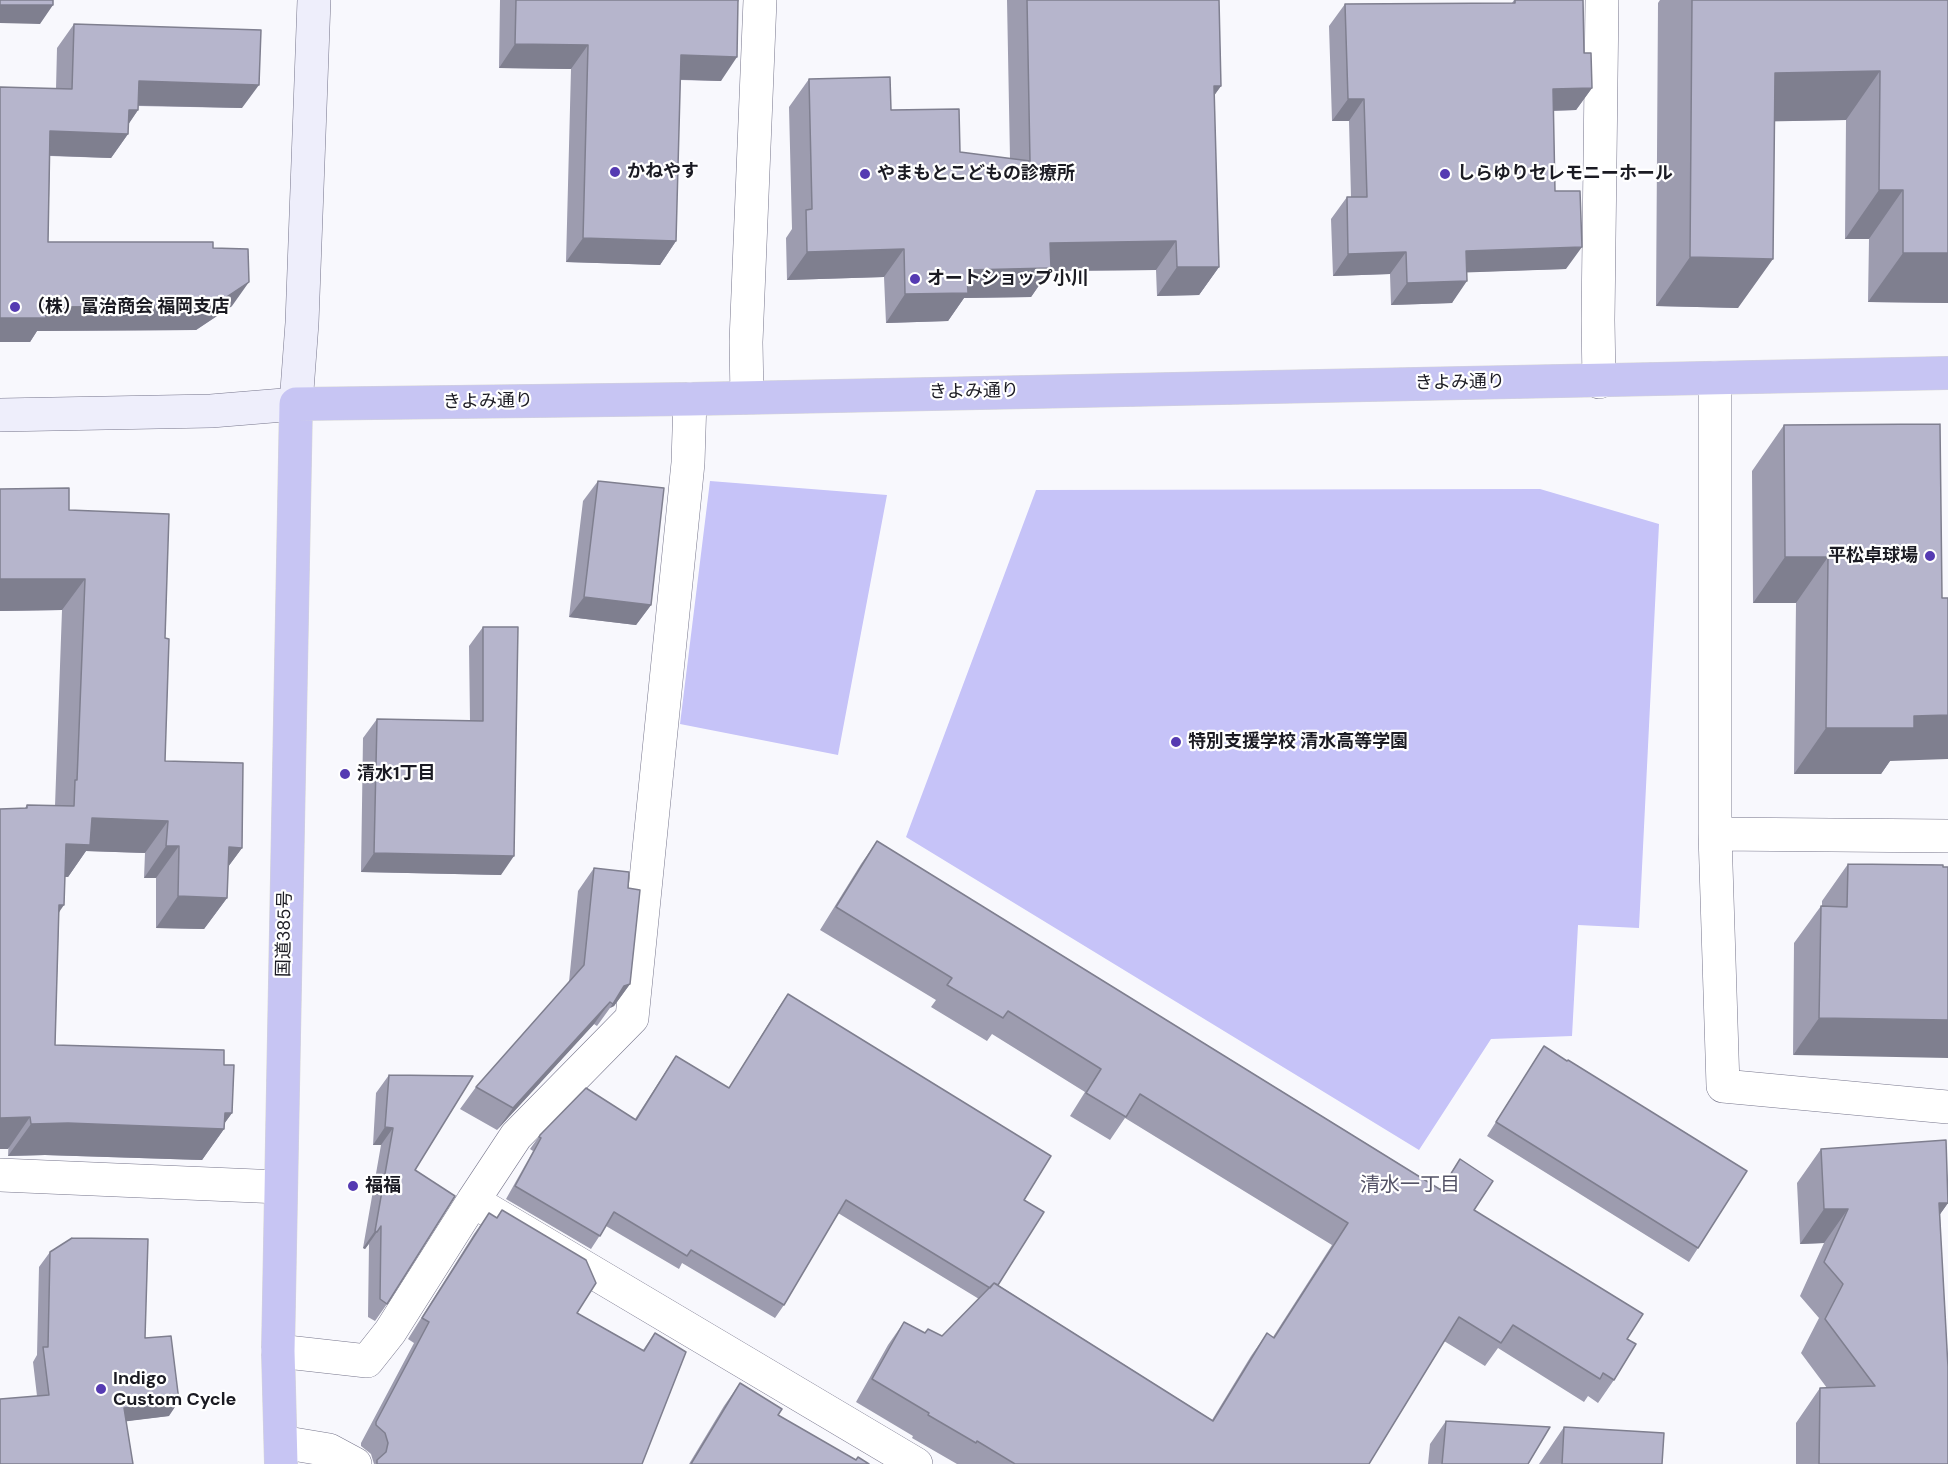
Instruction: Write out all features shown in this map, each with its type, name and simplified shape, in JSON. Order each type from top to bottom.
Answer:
[{"type":"highway","name":"きよみ通り","points":[[296,404],[1599,382],[1948,373]]},
{"type":"highway","name":"国道385号","points":[[281,1453],[278,1351],[280,1187],[296,404]]},
{"type":"street","points":[[296,404],[302,323],[314,0]]},
{"type":"street","points":[[747,397],[746,342],[760,0]]},
{"type":"street","points":[[1599,382],[1602,0]]},
{"type":"street","points":[[1715,378],[1715,834],[1723,1086],[1948,1107]]},
{"type":"street","points":[[278,1351],[367,1361],[390,1332],[516,1137],[632,1018],[688,463],[690,399]]},
{"type":"street","name":"きよみ通り","points":[[0,415],[211,411],[296,404]]},
{"type":"street","points":[[1715,834],[1948,836]]},
{"type":"street","points":[[0,1174],[280,1187]]},
{"type":"street","points":[[473,1201],[916,1464]]},
{"type":"street","points":[[281,1453],[329,1450],[355,1464]]},
{"type":"shaded area","points":[[710,481],[887,495],[838,755],[680,724]]},
{"type":"shaded area","points":[[1540,489],[1659,524],[1639,928],[1578,925],[1572,1036],[1491,1039],[1419,1150],[906,837],[1036,490]]},
{"type":"building","points":[[0,0],[53,0],[53,5],[0,5]]},
{"type":"building","name":"かねやす","points":[[516,0],[738,0],[737,57],[681,55],[676,241],[583,238],[588,45],[515,44]]},
{"type":"building","points":[[1027,0],[1219,0],[1221,86],[1214,86],[1219,267],[1177,267],[1176,241],[1050,243],[1051,268],[967,270],[968,293],[905,294],[904,249],[807,252],[806,210],[812,209],[809,79],[890,77],[891,110],[959,109],[960,152],[1030,161]]},
{"type":"building","points":[[1515,0],[1583,0],[1584,53],[1591,53],[1592,88],[1553,89],[1555,191],[1580,191],[1582,247],[1466,251],[1467,281],[1407,283],[1406,252],[1348,254],[1347,197],[1367,197],[1364,99],[1348,99],[1345,4],[1515,3]]},
{"type":"building","points":[[1692,0],[1948,0],[1948,253],[1903,253],[1903,190],[1879,190],[1880,71],[1775,73],[1773,259],[1690,257]]},
{"type":"building","points":[[74,24],[261,30],[259,85],[139,81],[138,110],[129,110],[128,134],[50,131],[48,242],[213,242],[213,248],[248,249],[249,282],[213,306],[46,307],[46,318],[0,318],[0,87],[72,89]]},
{"type":"building","points":[[1940,424],[1942,598],[1948,598],[1948,715],[1914,716],[1914,728],[1826,728],[1828,557],[1785,557],[1784,425]]},
{"type":"building","points":[[598,481],[664,488],[651,605],[584,597]]},
{"type":"building","points":[[69,488],[69,510],[169,514],[165,638],[169,639],[165,761],[243,763],[242,848],[229,847],[227,898],[178,896],[179,846],[166,846],[168,821],[92,818],[90,845],[66,844],[64,905],[59,905],[55,1045],[224,1050],[224,1065],[234,1065],[232,1113],[225,1113],[224,1129],[68,1123],[31,1124],[30,1117],[0,1118],[0,809],[27,808],[27,805],[74,806],[85,579],[0,579],[0,489]]},
{"type":"building","points":[[483,627],[518,627],[514,856],[374,853],[377,719],[483,721]]},
{"type":"building","points":[[877,841],[1441,1190],[1460,1159],[1493,1181],[1474,1210],[1643,1314],[1627,1339],[1636,1344],[1614,1380],[1603,1373],[1600,1379],[1513,1325],[1501,1343],[1459,1317],[1369,1464],[1015,1464],[928,1415],[929,1413],[872,1379],[904,1322],[925,1333],[928,1329],[942,1336],[994,1283],[1213,1421],[1267,1333],[1274,1338],[1348,1223],[1140,1094],[1126,1117],[1086,1093],[1101,1069],[1008,1011],[1003,1018],[947,985],[952,978],[836,907]]},
{"type":"building","points":[[1848,864],[1943,865],[1943,867],[1948,867],[1948,1020],[1819,1018],[1821,906],[1847,907]]},
{"type":"building","points":[[594,868],[629,872],[628,888],[640,890],[630,984],[624,986],[613,1004],[610,1002],[513,1108],[476,1087],[584,965]]},
{"type":"building","points":[[788,994],[1051,1156],[1024,1200],[1044,1212],[998,1285],[994,1283],[990,1288],[846,1200],[784,1305],[691,1250],[687,1256],[614,1212],[600,1236],[515,1186],[541,1138],[540,1135],[586,1088],[636,1120],[676,1056],[729,1088]]},
{"type":"building","points":[[1544,1046],[1747,1171],[1698,1248],[1496,1122]]},
{"type":"building","points":[[389,1075],[473,1076],[415,1170],[455,1196],[387,1304],[380,1299],[381,1226],[377,1232],[375,1231],[393,1128],[385,1127]]},
{"type":"building","points":[[1946,1140],[1948,1203],[1939,1203],[1948,1367],[1948,1464],[1819,1464],[1820,1388],[1875,1386],[1825,1319],[1843,1284],[1824,1262],[1848,1209],[1824,1209],[1821,1149]]},
{"type":"building","points":[[502,1210],[586,1260],[596,1283],[577,1313],[644,1351],[655,1333],[686,1352],[642,1464],[377,1464],[377,1460],[386,1452],[388,1443],[385,1433],[376,1425],[376,1422],[429,1322],[422,1318],[489,1213],[497,1218]]},
{"type":"building","points":[[72,1238],[148,1239],[145,1338],[171,1336],[179,1401],[124,1408],[133,1464],[0,1464],[0,1399],[49,1395],[43,1347],[48,1347],[50,1252]]},
{"type":"building","points":[[740,1383],[782,1409],[778,1415],[856,1460],[858,1457],[869,1464],[691,1464]]},
{"type":"building","points":[[1446,1421],[1550,1427],[1528,1464],[1442,1464]]},
{"type":"building","points":[[1564,1427],[1664,1433],[1662,1464],[1562,1464]]},
{"type":"place","name":"かねやす","points":[[615,172]]},
{"type":"place","name":"やまもとこどもの診療所","points":[[865,174]]},
{"type":"place","name":"しらゆりセレモニーホール","points":[[1445,174]]},
{"type":"place","name":"オートショップ小川","points":[[915,279]]},
{"type":"place","name":"（株）冨治商会 福岡支店","points":[[15,307]]},
{"type":"place","name":"平松卓球場","points":[[1930,556]]},
{"type":"place","name":"特別支援学校 清水高等学園","points":[[1176,742]]},
{"type":"place","name":"清水1丁目","points":[[345,774]]},
{"type":"place","name":"福福","points":[[353,1186]]},
{"type":"place","name":"Indigo Custom Cycle","points":[[101,1389]]},
{"type":"district","name":"清水一丁目","points":[[1410,1186]]}]
